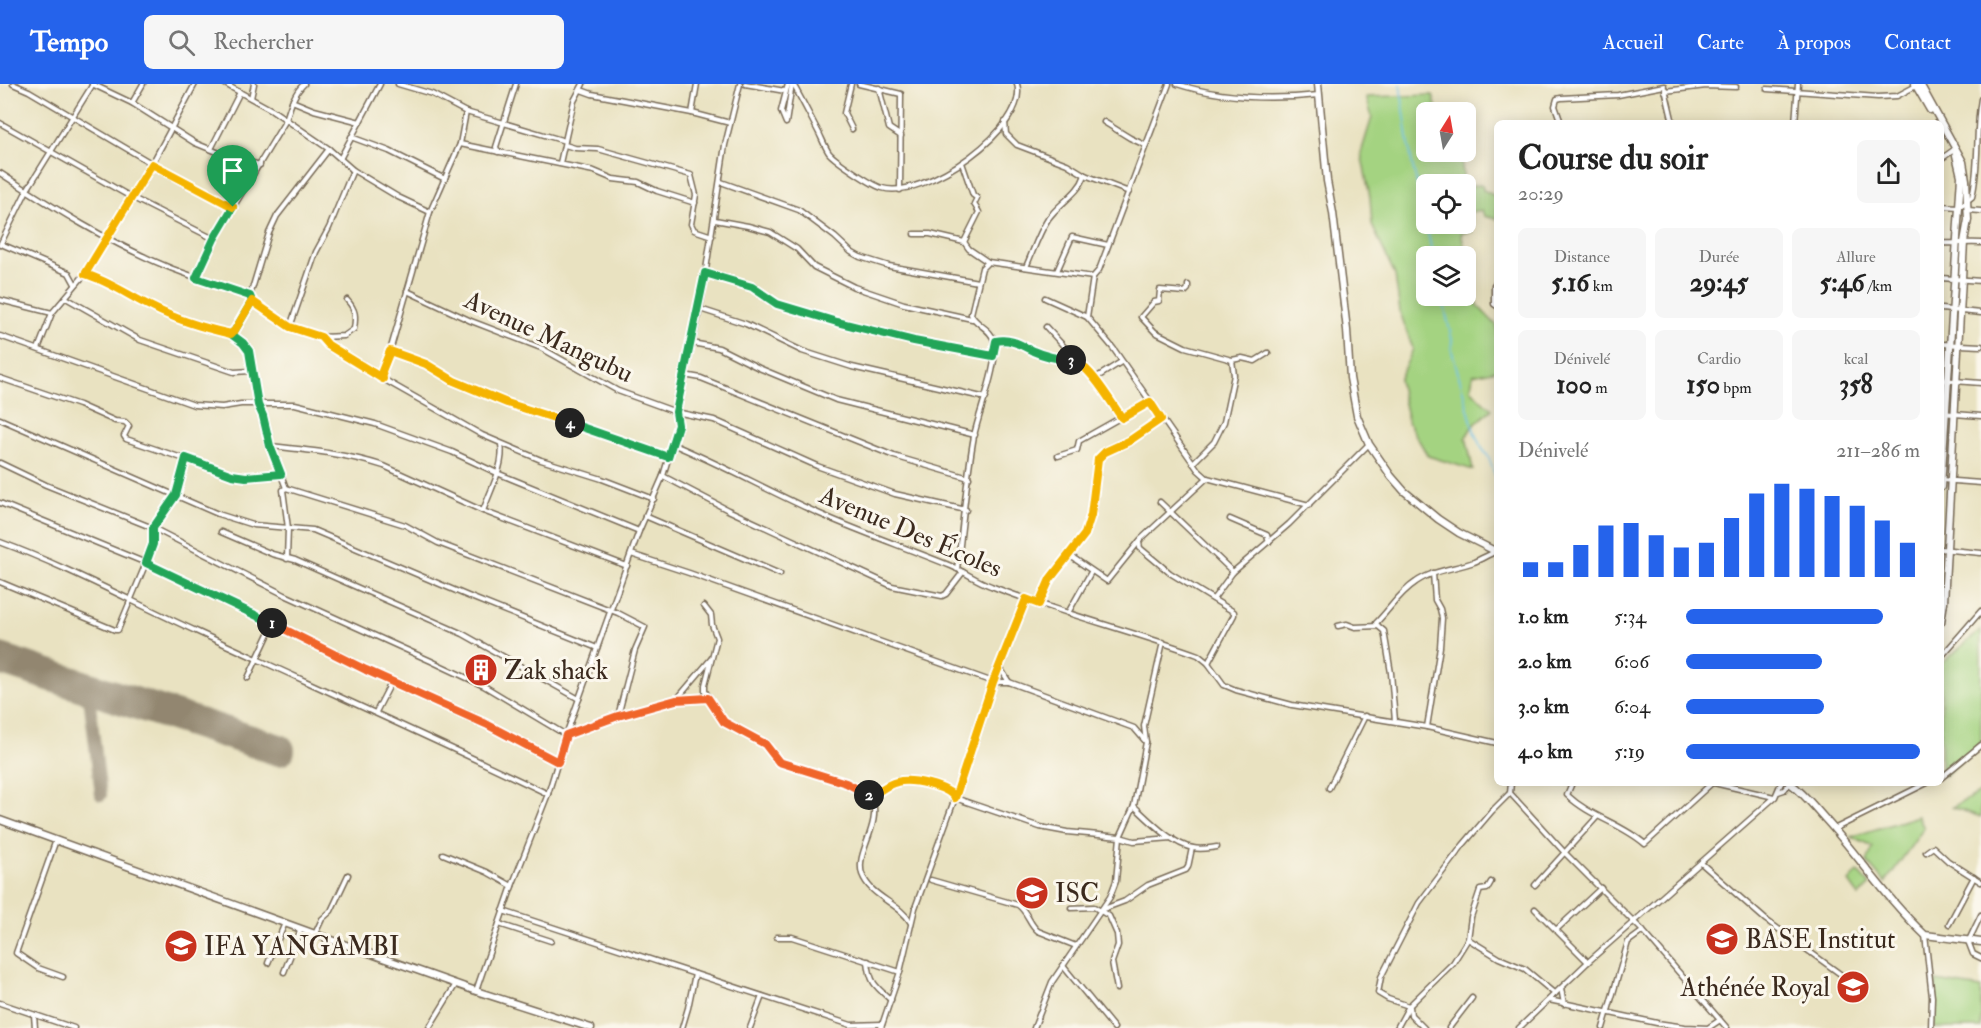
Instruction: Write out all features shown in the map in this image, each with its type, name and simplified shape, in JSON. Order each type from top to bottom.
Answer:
[{"type":"street","points":[[13,84],[29,91],[152,164],[233,207]]},
{"type":"street","points":[[75,284],[69,273],[0,244],[27,190],[93,84],[132,103],[171,129],[211,149],[260,165]]},
{"type":"street","points":[[132,103],[143,84]]},
{"type":"street","points":[[38,349],[52,313],[85,274],[152,164],[195,84]]},
{"type":"street","points":[[225,84],[329,148],[353,170],[398,197],[430,212]]},
{"type":"street","points":[[251,98],[254,84]]},
{"type":"street","points":[[196,278],[214,239],[260,165],[286,120],[292,101],[304,84]]},
{"type":"street","points":[[340,158],[380,84]]},
{"type":"street","points":[[398,84],[432,94],[466,112],[575,148],[598,148],[687,173],[693,177],[695,203],[692,227],[698,232],[712,236]]},
{"type":"street","points":[[498,153],[496,147],[516,84]]},
{"type":"street","points":[[560,163],[574,101],[583,84]]},
{"type":"street","points":[[692,113],[697,84]]},
{"type":"street","points":[[477,991],[512,886],[548,794],[566,735],[610,611],[639,531],[663,476],[678,425],[676,412],[699,309],[725,146],[740,84]]},
{"type":"street","points":[[745,84],[784,91]]},
{"type":"street","points":[[791,84],[786,123],[781,111],[784,91],[791,84]]},
{"type":"street","points":[[791,84],[830,154],[872,184],[885,189],[900,190],[924,184],[987,145],[1013,107],[1018,85]]},
{"type":"street","points":[[850,84],[844,113],[852,129]]},
{"type":"street","points":[[859,84],[901,94],[900,190]]},
{"type":"street","points":[[1087,317],[1093,277],[1099,270],[1169,84]]},
{"type":"street","points":[[1177,84],[1232,96],[1280,99],[1319,95]]},
{"type":"street","points":[[1318,84],[1327,181],[1347,330],[1350,378],[1357,416],[1369,444],[1391,476],[1418,505],[1459,533],[1494,550]]},
{"type":"street","points":[[1795,120],[1798,84]]},
{"type":"street","points":[[1767,89],[1897,96],[1917,85],[1938,120]]},
{"type":"street","points":[[1664,87],[1672,120]]},
{"type":"street","points":[[1560,120],[1555,106],[1557,99],[1561,98],[1618,95],[1664,87],[1736,87]]},
{"type":"street","points":[[879,88],[889,128],[901,136]]},
{"type":"street","points":[[581,90],[730,123]]},
{"type":"street","points":[[211,149],[240,92]]},
{"type":"street","points":[[1944,206],[1959,207],[1972,197],[1977,165],[1981,99]]},
{"type":"street","points":[[292,101],[314,110],[360,122]]},
{"type":"street","points":[[383,379],[382,371],[390,351],[430,212],[460,144],[466,112]]},
{"type":"street","points":[[1005,121],[1006,134],[1017,145],[1067,164],[1085,175],[1129,192]]},
{"type":"street","points":[[1104,122],[1145,145]]},
{"type":"street","points":[[0,123],[131,197],[214,239]]},
{"type":"street","points":[[1944,130],[1963,162],[1968,210],[1964,242],[1950,480],[1944,523],[1944,550],[1981,553]]},
{"type":"street","points":[[351,137],[389,151],[445,179]]},
{"type":"street","points":[[460,144],[560,163],[594,171],[613,179],[638,182],[657,191],[695,203]]},
{"type":"street","points":[[231,334],[251,299],[269,233],[278,216],[329,148]]},
{"type":"street","points":[[1944,157],[1956,149]]},
{"type":"street","points":[[1956,149],[1961,177],[1950,345],[1944,380],[1981,383]]},
{"type":"street","points":[[962,162],[972,195],[977,198],[974,204],[979,212],[964,242]]},
{"type":"street","points":[[290,327],[316,252],[329,228],[353,170]]},
{"type":"street","points":[[0,173],[107,238],[142,256],[251,299],[290,327],[321,337],[344,336],[354,329],[356,317],[354,309],[347,300]]},
{"type":"street","points":[[1026,267],[1039,235],[1049,218],[1082,185],[1085,175]]},
{"type":"street","points":[[720,182],[799,210],[860,257],[889,266],[978,282]]},
{"type":"street","points":[[1968,210],[1981,211]]},
{"type":"street","points":[[715,220],[770,232],[788,242],[814,267],[854,287],[904,304],[973,319]]},
{"type":"street","points":[[914,234],[930,234],[964,242],[969,249],[988,262],[1093,277]]},
{"type":"street","points":[[1057,271],[1072,237],[1108,244]]},
{"type":"street","points":[[1944,243],[1981,243]]},
{"type":"street","points":[[957,569],[975,435],[986,398],[993,356],[994,344],[990,332],[970,314],[982,268],[988,262]]},
{"type":"street","points":[[705,273],[752,287],[777,304],[837,322],[914,341],[993,356]]},
{"type":"street","points":[[85,274],[100,279],[164,313],[193,325],[231,334],[243,343],[249,351],[258,405],[286,488]]},
{"type":"street","points":[[1944,278],[1981,281]]},
{"type":"street","points":[[1188,285],[1185,292],[1160,290],[1159,301],[1154,302],[1141,317],[1155,332],[1185,347],[1232,360],[1242,358],[1254,361],[1268,353]]},
{"type":"street","points":[[1494,285],[1494,304]]},
{"type":"street","name":"Avenue Mangubu","points":[[407,291],[471,321],[541,348],[618,391],[676,412],[714,420],[801,459],[895,494],[966,510]]},
{"type":"street","points":[[66,298],[148,344],[234,372],[251,371]]},
{"type":"street","points":[[1045,298],[1087,317],[1113,348],[1161,419],[1193,463],[1207,478],[1309,505]]},
{"type":"street","points":[[0,300],[52,313]]},
{"type":"street","points":[[699,309],[746,324],[802,351],[852,367],[986,398]]},
{"type":"street","points":[[1944,309],[1981,314]]},
{"type":"street","points":[[1046,327],[1094,379],[1122,418]]},
{"type":"street","points":[[0,336],[194,405],[222,407],[295,404],[375,424],[452,452],[497,473],[639,531]]},
{"type":"street","points":[[321,337],[328,345],[383,379],[500,443],[541,460],[602,479],[654,499]]},
{"type":"street","points":[[994,344],[1000,340],[1020,343],[1034,351],[1077,361]]},
{"type":"street","points":[[692,343],[719,348],[759,368],[836,400],[975,435]]},
{"type":"street","points":[[1944,344],[1981,346]]},
{"type":"street","points":[[390,351],[426,364],[454,381],[507,403],[668,457]]},
{"type":"street","points":[[1193,463],[1214,442],[1224,422],[1234,375],[1232,360]]},
{"type":"street","points":[[1094,379],[1121,362]]},
{"type":"street","points":[[684,375],[701,378],[894,456],[969,478]]},
{"type":"street","points":[[0,378],[80,405],[115,422],[126,422],[129,426],[124,436],[126,439],[232,475],[246,477],[281,474]]},
{"type":"street","points":[[1058,456],[1077,450],[1079,441],[1150,402]]},
{"type":"street","points":[[1944,413],[1981,416]]},
{"type":"street","points":[[0,419],[218,514],[253,525],[313,530],[597,648]]},
{"type":"street","points":[[1039,604],[1050,579],[1085,534],[1098,459],[1105,452],[1129,441],[1161,419]]},
{"type":"street","points":[[483,511],[497,473],[502,451],[500,443]]},
{"type":"street","name":"Avenue Des Écoles","points":[[672,444],[703,456],[730,472],[821,515],[957,569],[982,583],[1039,604],[1163,642],[1198,655],[1208,663]]},
{"type":"street","points":[[1214,598],[1233,572],[1309,505],[1369,444]]},
{"type":"street","points":[[1944,445],[1952,446]]},
{"type":"street","points":[[270,446],[369,461],[483,511],[627,566]]},
{"type":"street","points":[[0,582],[115,630],[119,628],[153,544],[153,528],[176,495],[186,458]]},
{"type":"street","points":[[0,463],[46,485],[153,528],[285,595],[484,686],[566,735]]},
{"type":"street","points":[[663,476],[728,510],[892,586],[942,596],[963,572]]},
{"type":"street","points":[[1069,555],[1105,581],[1108,580],[1139,542],[1207,478]]},
{"type":"street","points":[[1944,480],[1981,483]]},
{"type":"street","points":[[286,488],[283,490],[288,528],[287,560]]},
{"type":"street","points":[[286,488],[405,525],[438,543],[645,627],[635,650],[618,716]]},
{"type":"street","points":[[1160,502],[1233,572]]},
{"type":"street","points":[[0,503],[146,563],[486,724],[558,762]]},
{"type":"street","points":[[645,516],[780,574]]},
{"type":"street","points":[[1230,519],[1267,535],[1269,542]]},
{"type":"street","points":[[221,532],[287,560],[295,560],[463,634],[579,699]]},
{"type":"street","points":[[0,542],[56,565],[376,712],[548,794]]},
{"type":"street","points":[[1139,542],[1140,548],[1170,573],[1235,613],[1208,663],[1220,681],[1230,688],[1292,705],[1395,721],[1494,741]]},
{"type":"street","points":[[1395,721],[1391,673],[1384,631],[1376,622],[1404,591],[1417,581],[1433,573],[1473,562],[1494,552]]},
{"type":"street","points":[[632,554],[993,682],[1009,682],[1134,728],[1146,742]]},
{"type":"street","points":[[1068,613],[1091,572]]},
{"type":"street","points":[[1426,727],[1440,647],[1442,618],[1435,600],[1433,573]]},
{"type":"street","points":[[503,911],[852,1026],[881,1026],[900,972],[922,888],[955,798],[993,682],[1026,599]]},
{"type":"street","points":[[704,606],[711,615],[717,638],[705,685],[708,698],[724,722],[765,744],[779,762],[846,783],[872,796]]},
{"type":"street","points":[[1944,654],[1981,611]]},
{"type":"street","points":[[248,678],[274,623]]},
{"type":"street","points":[[1338,626],[1347,624],[1355,627],[1378,626]]},
{"type":"street","points":[[1034,1028],[1052,981],[1110,897],[1116,881],[1120,837],[1134,806],[1146,742],[1144,726],[1163,642]]},
{"type":"street","points":[[676,700],[711,659]]},
{"type":"street","points":[[1000,667],[1009,682]]},
{"type":"street","points":[[376,712],[392,681]]},
{"type":"street","points":[[566,735],[618,716],[676,700],[708,698]]},
{"type":"street","points":[[1329,788],[1365,716]]},
{"type":"street","points":[[1134,728],[1144,726]]},
{"type":"street","points":[[1944,776],[1981,745]]},
{"type":"street","points":[[872,796],[888,784],[899,781],[925,783],[951,793],[955,798],[1040,827],[1120,837],[1134,841],[1172,838]]},
{"type":"street","points":[[1409,1006],[1378,993],[1384,969],[1427,890],[1492,811],[1510,793],[1511,786]]},
{"type":"street","points":[[1571,786],[1567,795],[1598,817],[1605,818],[1645,844],[1710,786]]},
{"type":"street","points":[[1729,786],[1777,795]]},
{"type":"street","points":[[1777,795],[1780,786]]},
{"type":"street","points":[[1519,1028],[1588,962],[1787,786]]},
{"type":"street","points":[[1794,786],[1802,792],[1925,934],[1932,997],[1931,1028]]},
{"type":"street","points":[[1801,786],[1802,792]]},
{"type":"street","points":[[1834,829],[1921,786]]},
{"type":"street","points":[[1510,793],[1565,853],[1643,931],[1727,1028]]},
{"type":"street","points":[[872,796],[875,814],[861,864],[862,876],[876,894],[904,912],[911,923]]},
{"type":"street","points":[[1134,806],[1159,829],[1192,848],[1217,847]]},
{"type":"street","points":[[1535,885],[1598,817]]},
{"type":"street","points":[[0,820],[457,984],[591,1028]]},
{"type":"street","points":[[56,839],[16,953],[38,968],[63,977]]},
{"type":"street","points":[[1926,852],[1933,847],[1948,861],[1981,882]]},
{"type":"street","points":[[1101,910],[1125,901],[1148,885],[1186,870],[1192,848]]},
{"type":"street","points":[[443,854],[487,872],[512,886]]},
{"type":"street","points":[[1701,863],[1766,920],[1843,976]]},
{"type":"street","points":[[928,871],[931,880]]},
{"type":"street","points":[[315,934],[322,919],[331,911],[348,874]]},
{"type":"street","points":[[1949,924],[1974,877]]},
{"type":"street","points":[[922,888],[931,880]]},
{"type":"street","points":[[931,880],[1018,905],[1025,910],[1033,927],[1038,931],[1076,946]]},
{"type":"street","points":[[1397,1028],[1409,1006],[1452,963],[1468,939],[1471,917],[1480,890],[1487,889],[1491,882]]},
{"type":"street","points":[[1557,929],[1601,888]]},
{"type":"street","points":[[1071,908],[1094,908],[1109,916],[1117,934],[1118,945],[1112,962],[1117,989]]},
{"type":"street","points":[[1535,909],[1588,962]]},
{"type":"street","points":[[1981,915],[1968,941],[1973,954],[1981,958]]},
{"type":"street","points":[[268,963],[285,922]]},
{"type":"street","points":[[499,924],[550,941]]},
{"type":"street","points":[[284,972],[301,928]]},
{"type":"street","points":[[1603,1028],[1629,942],[1643,931]]},
{"type":"street","points":[[1925,934],[1981,942]]},
{"type":"street","points":[[777,938],[792,937],[900,972]]},
{"type":"street","points":[[1468,939],[1499,958],[1525,969],[1555,994]]},
{"type":"street","points":[[868,961],[869,976],[873,984],[891,1000]]},
{"type":"street","points":[[1062,966],[1114,1028]]},
{"type":"street","points":[[682,1028],[691,999],[695,974]]},
{"type":"street","points":[[429,1028],[457,984]]},
{"type":"street","points":[[1561,988],[1564,1004]]},
{"type":"street","points":[[750,1028],[762,996]]},
{"type":"street","points":[[1449,1028],[1472,998]]},
{"type":"street","points":[[1548,1000],[1685,1027],[1708,1028],[1720,1020]]},
{"type":"street","points":[[0,1003],[74,1028]]},
{"type":"street","points":[[1409,1006],[1411,1014],[1424,1028]]},
{"type":"street","points":[[34,1015],[35,1028]]},
{"type":"green space","points":[[1433,95],[1435,102],[1416,102],[1416,162],[1461,162],[1463,174],[1416,174],[1416,234],[1461,234],[1464,246],[1416,246],[1416,306],[1476,306],[1476,297],[1478,306],[1494,323],[1494,371],[1473,375],[1471,389],[1492,409],[1472,427],[1466,437],[1473,470],[1428,456],[1408,422],[1399,380],[1413,349],[1400,312],[1395,275],[1372,225],[1370,197],[1361,153],[1372,117],[1366,97]]},
{"type":"green space","points":[[1476,185],[1482,185],[1483,190],[1494,196],[1494,218],[1484,216],[1482,210],[1476,211]]},
{"type":"green space","points":[[1981,630],[1981,745],[1944,776],[1944,661]]},
{"type":"green space","points":[[1981,792],[1981,817],[1952,807]]},
{"type":"green space","points":[[1918,816],[1924,828],[1885,883],[1867,862],[1873,847],[1851,837]]},
{"type":"green space","points":[[1858,872],[1870,885],[1859,896],[1849,882]]},
{"type":"green space","points":[[1936,981],[1981,988],[1981,1028],[1934,1028]]},
{"type":"waterway","points":[[1400,84],[1411,158],[1431,246]]},
{"type":"waterway","points":[[1444,306],[1452,340],[1451,348],[1475,434],[1494,472]]},
{"type":"taxiway","points":[[88,688],[101,795]]},
{"type":"runway","points":[[0,659],[279,750]]},
{"type":"place","name":"Zak shack","points":[[481,670]]},
{"type":"place","name":"ISC","points":[[1032,893]]},
{"type":"place","name":"BASE Institut","points":[[1722,939]]},
{"type":"place","name":"IFA YANGAMBI","points":[[181,946]]},
{"type":"place","name":"Athénée Royal","points":[[1853,987]]},
{"type":"route","points":[[233,207],[152,164],[85,274],[100,279],[154,309],[193,325],[231,334],[235,330],[252,301],[290,327],[321,337],[328,345],[383,379],[384,363],[390,351],[426,364],[454,381],[507,403],[668,457],[678,425],[676,412],[705,273],[752,287],[777,304],[914,341],[993,356],[996,341],[1004,340],[1020,343],[1034,351],[1061,359],[1077,361],[1094,379],[1122,418],[1150,402],[1161,419],[1129,441],[1105,452],[1098,459],[1091,515],[1085,534],[1050,579],[1039,604],[1026,599],[993,682],[955,798],[951,793],[925,783],[912,781],[888,784],[872,796],[846,783],[785,765],[775,758],[765,744],[724,722],[708,698],[676,700],[618,716],[566,735],[558,762],[486,724],[366,670],[216,595],[146,563],[153,544],[153,528],[176,495],[186,458],[232,475],[246,477],[281,474],[258,405],[249,351],[236,336],[231,334],[252,301],[250,296],[196,278],[214,239],[233,207]]}]
